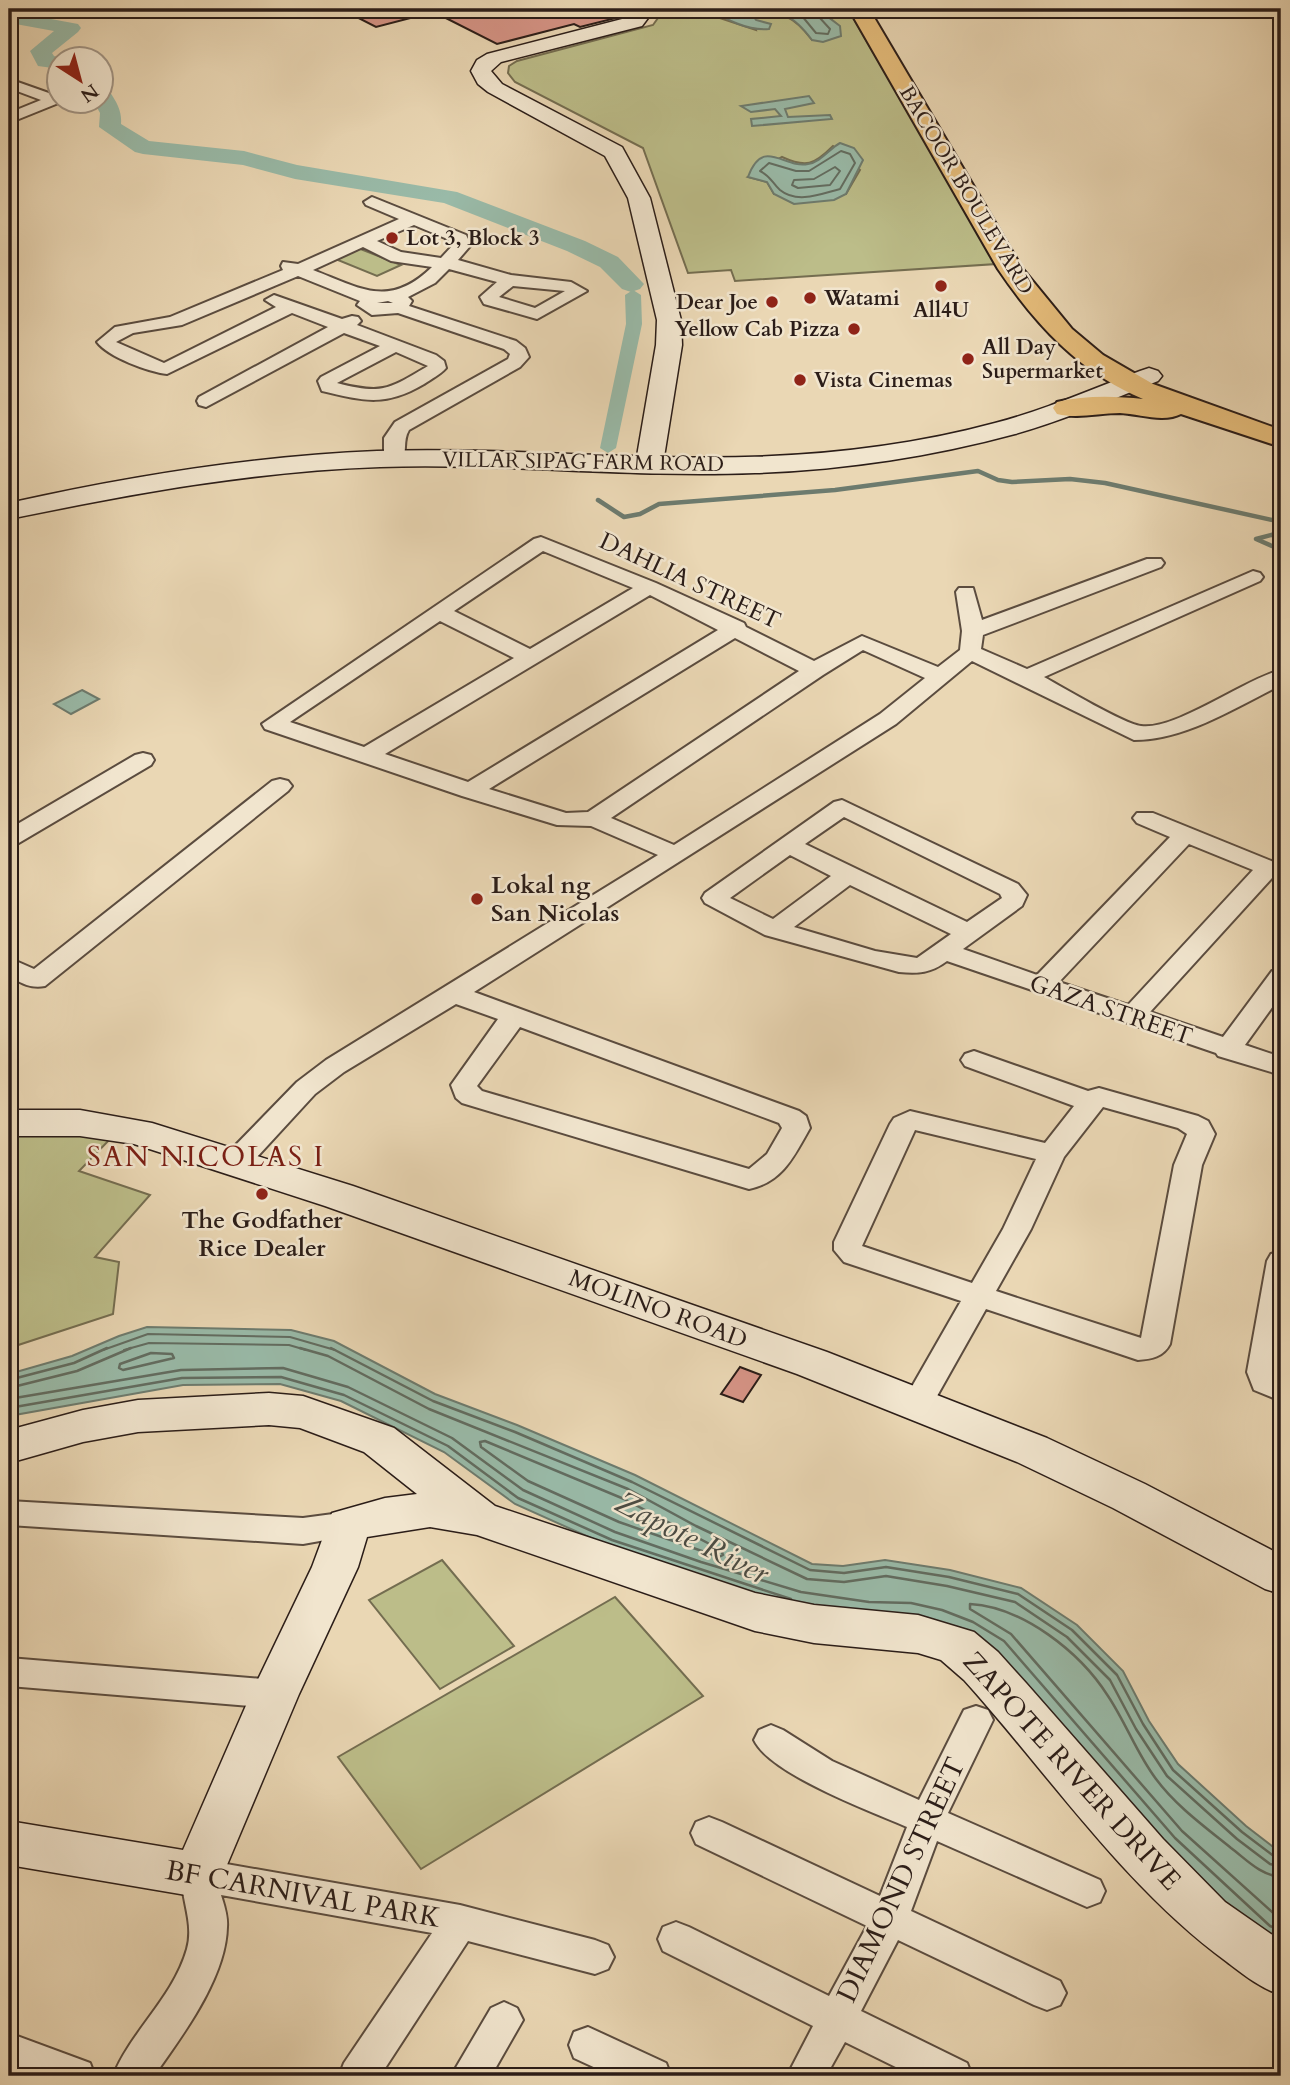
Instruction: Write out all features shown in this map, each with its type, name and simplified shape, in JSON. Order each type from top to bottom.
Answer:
[{"type":"main road","points":[[625,9],[638,18],[635,22],[494,58],[484,64],[481,71],[495,88],[614,152],[639,198],[669,320],[669,345],[649,464]]},
{"type":"main road","name":"BACOOR BOULEVARD","points":[[859,9],[1010,269],[1038,309],[1073,345],[1224,419],[1281,439]]},
{"type":"main road","name":"BACOOR BOULEVARD","points":[[883,9],[1034,267],[1066,312],[1102,349],[1140,379],[1281,426]]},
{"type":"main road","points":[[1068,408],[1086,388],[1089,376],[1087,367],[1073,345]]},
{"type":"main road","name":"VILLAR SIPAG FARM ROAD","points":[[9,511],[195,475],[324,462],[515,459],[722,466],[874,454],[1005,428],[1068,408],[1140,379]]},
{"type":"main road","points":[[1068,408],[1138,406],[1224,419]]},
{"type":"main road","name":"MOLINO ROAD","points":[[9,1123],[80,1123],[116,1127],[236,1162],[812,1363],[1044,1456],[1129,1496],[1281,1576]]},
{"type":"main road","name":"ZAPOTE RIVER DRIVE","points":[[9,1446],[83,1426],[138,1416],[269,1409],[303,1412],[379,1440],[479,1518],[755,1612],[814,1624],[918,1634],[957,1646],[981,1665],[1145,1855],[1207,1918],[1281,1971]]},
{"type":"main road","points":[[198,1875],[275,1694],[335,1567],[348,1525],[385,1515],[430,1510],[479,1518]]},
{"type":"main road","name":"BF CARNIVAL PARK","points":[[9,1843],[198,1875]]},
{"type":"street","points":[[9,83],[46,97]]},
{"type":"street","points":[[14,113],[46,103]]},
{"type":"street","points":[[278,261],[385,312],[429,279],[463,245],[460,239],[372,202]]},
{"type":"street","points":[[290,307],[167,369],[158,368],[106,342],[131,327],[172,322],[413,219]]},
{"type":"street","points":[[364,241],[397,257],[464,266],[509,280]]},
{"type":"street","points":[[250,290],[430,359],[438,365],[383,398],[368,397],[326,384],[327,381],[393,347]]},
{"type":"street","points":[[394,459],[394,438],[402,426],[520,358],[519,352],[510,345],[397,302]]},
{"type":"street","points":[[206,401],[341,327],[372,304]]},
{"type":"street","name":"DAHLIA STREET","points":[[439,612],[541,543],[649,587],[736,628],[815,670]]},
{"type":"street","points":[[236,1162],[306,1088],[335,1066],[558,930],[888,719],[940,676],[972,642],[1154,563]]},
{"type":"street","points":[[1027,677],[1253,577]]},
{"type":"street","points":[[366,756],[649,587]]},
{"type":"street","points":[[966,592],[972,642]]},
{"type":"street","points":[[531,658],[439,612],[273,724],[470,791],[565,820],[594,819],[675,854]]},
{"type":"street","points":[[470,791],[736,628]]},
{"type":"street","points":[[594,819],[815,670],[862,642],[940,676]]},
{"type":"street","points":[[972,642],[1027,677],[1134,733],[1143,735],[1167,730],[1281,677]]},
{"type":"street","points":[[9,839],[143,760]]},
{"type":"street","points":[[9,966],[36,980],[279,786]]},
{"type":"street","points":[[842,807],[997,883],[1015,895],[1013,901],[926,964],[908,966],[774,930],[714,898],[787,845],[842,807]]},
{"type":"street","points":[[1131,1017],[1275,870],[1145,818]]},
{"type":"street","points":[[1041,986],[1185,835]]},
{"type":"street","points":[[787,845],[969,933]]},
{"type":"street","points":[[774,930],[849,874]]},
{"type":"street","name":"GAZA STREET","points":[[942,951],[1227,1050],[1281,1066]]},
{"type":"street","points":[[1227,1050],[1281,977]]},
{"type":"street","points":[[452,993],[515,1015],[789,1117],[796,1122],[796,1128],[767,1174],[758,1179],[749,1179],[472,1097],[465,1092],[464,1085],[515,1015]]},
{"type":"street","points":[[974,1060],[1091,1102]]},
{"type":"street","points":[[917,1404],[978,1296],[1017,1229],[1052,1154],[1091,1102],[1099,1097],[1188,1122],[1198,1128],[1201,1134],[1188,1165],[1155,1344],[1149,1349],[1138,1349],[978,1296],[855,1255],[848,1250],[848,1242],[905,1124],[910,1119],[1052,1154]]},
{"type":"street","points":[[1273,1386],[1262,1372],[1278,1300],[1281,1261]]},
{"type":"street","points":[[9,1513],[303,1531],[348,1525]]},
{"type":"street","points":[[9,1672],[275,1694]]},
{"type":"street","name":"DIAMOND STREET","points":[[806,2076],[890,1919],[927,1820],[976,1720]]},
{"type":"street","points":[[771,1740],[820,1772],[1087,1891]]},
{"type":"street","points":[[709,1833],[1047,1993]]},
{"type":"street","points":[[132,2076],[185,1997],[205,1949],[209,1925],[198,1875]]},
{"type":"street","name":"BF CARNIVAL PARK","points":[[198,1875],[460,1922],[595,1957]]},
{"type":"street","points":[[358,2076],[460,1922]]},
{"type":"street","points":[[676,1939],[953,2076]]},
{"type":"street","points":[[470,2076],[504,2020]]},
{"type":"street","points":[[587,2045],[652,2076]]},
{"type":"street","points":[[9,2051],[76,2076]]},
{"type":"green space","points":[[647,9],[709,9],[720,18],[756,30],[753,17],[781,15],[800,25],[812,40],[838,30],[839,26],[824,13],[827,9],[848,9],[996,264],[735,281],[731,270],[688,273],[643,148],[515,82],[508,73],[509,66],[517,61],[653,25],[658,18],[655,12]],"holes":[[[833,146],[860,170],[846,194],[774,194],[767,182],[748,177],[782,157],[797,163],[815,161]]]},
{"type":"green space","points":[[358,248],[401,265],[377,276],[333,258]]},
{"type":"green space","points":[[9,1132],[115,1134],[79,1171],[150,1195],[95,1257],[119,1262],[113,1314],[9,1348]]},
{"type":"green space","points":[[442,1560],[514,1646],[440,1689],[369,1600]]},
{"type":"green space","points":[[615,1597],[703,1696],[421,1869],[338,1757]]},
{"type":"water","points":[[709,9],[827,9],[824,14],[840,26],[841,36],[823,42],[812,40],[794,20],[773,14],[754,17],[771,24],[769,29],[753,28]]},
{"type":"water","points":[[809,96],[814,103],[785,109],[788,117],[830,115],[832,119],[752,126],[751,119],[781,116],[775,109],[751,112],[741,106]]},
{"type":"water","points":[[840,143],[854,148],[863,160],[846,194],[834,200],[794,204],[774,194],[767,182],[748,177],[760,158],[775,157],[808,164],[817,161]]},
{"type":"water","points":[[82,690],[99,699],[71,714],[54,704]]},
{"type":"water","name":"Zapote River","points":[[147,1327],[291,1330],[334,1341],[435,1394],[635,1475],[812,1564],[843,1566],[885,1560],[950,1570],[1021,1588],[1077,1625],[1123,1671],[1149,1721],[1178,1764],[1246,1826],[1281,1853],[1281,1949],[1262,1940],[1163,1849],[992,1652],[798,1608],[609,1546],[515,1504],[444,1452],[341,1401],[280,1384],[183,1385],[9,1416],[9,1374],[72,1356]]},
{"type":"building","points":[[341,9],[421,9],[422,15],[376,27]]},
{"type":"building","points":[[428,9],[613,9],[620,17],[580,27],[574,24],[497,44]]},
{"type":"building","points":[[740,1367],[761,1375],[743,1402],[721,1394]]},
{"type":"waterway","points":[[15,9],[13,13],[17,19],[71,28],[48,46]]},
{"type":"waterway","points":[[46,47],[41,51],[46,61]]},
{"type":"waterway","points":[[111,116],[110,127],[143,147],[244,158],[295,172],[449,197],[576,246],[609,262],[631,284]]},
{"type":"waterway","points":[[608,448],[634,324],[633,295]]},
{"type":"waterway","points":[[598,500],[624,517],[640,514],[659,504],[835,490],[978,471],[998,480],[1012,482],[1070,479],[1105,483],[1281,522]]},
{"type":"waterway","points":[[1281,529],[1275,534],[1256,539],[1281,550]]},
{"type":"place","name":"Lot 3, Block 3","points":[[392,238]]},
{"type":"place","name":"All4U","points":[[941,286]]},
{"type":"place","name":"Watami","points":[[810,298]]},
{"type":"place","name":"Dear Joe","points":[[772,302]]},
{"type":"place","name":"Yellow Cab Pizza","points":[[854,329]]},
{"type":"place","name":"All Day Supermarket","points":[[968,359]]},
{"type":"place","name":"Vista Cinemas","points":[[800,380]]},
{"type":"place","name":"Lokal ng San Nicolas","points":[[477,899]]},
{"type":"place","name":"The Godfather Rice Dealer","points":[[262,1194]]},
{"type":"district","name":"SAN NICOLAS I","points":[[206,1157]]}]
